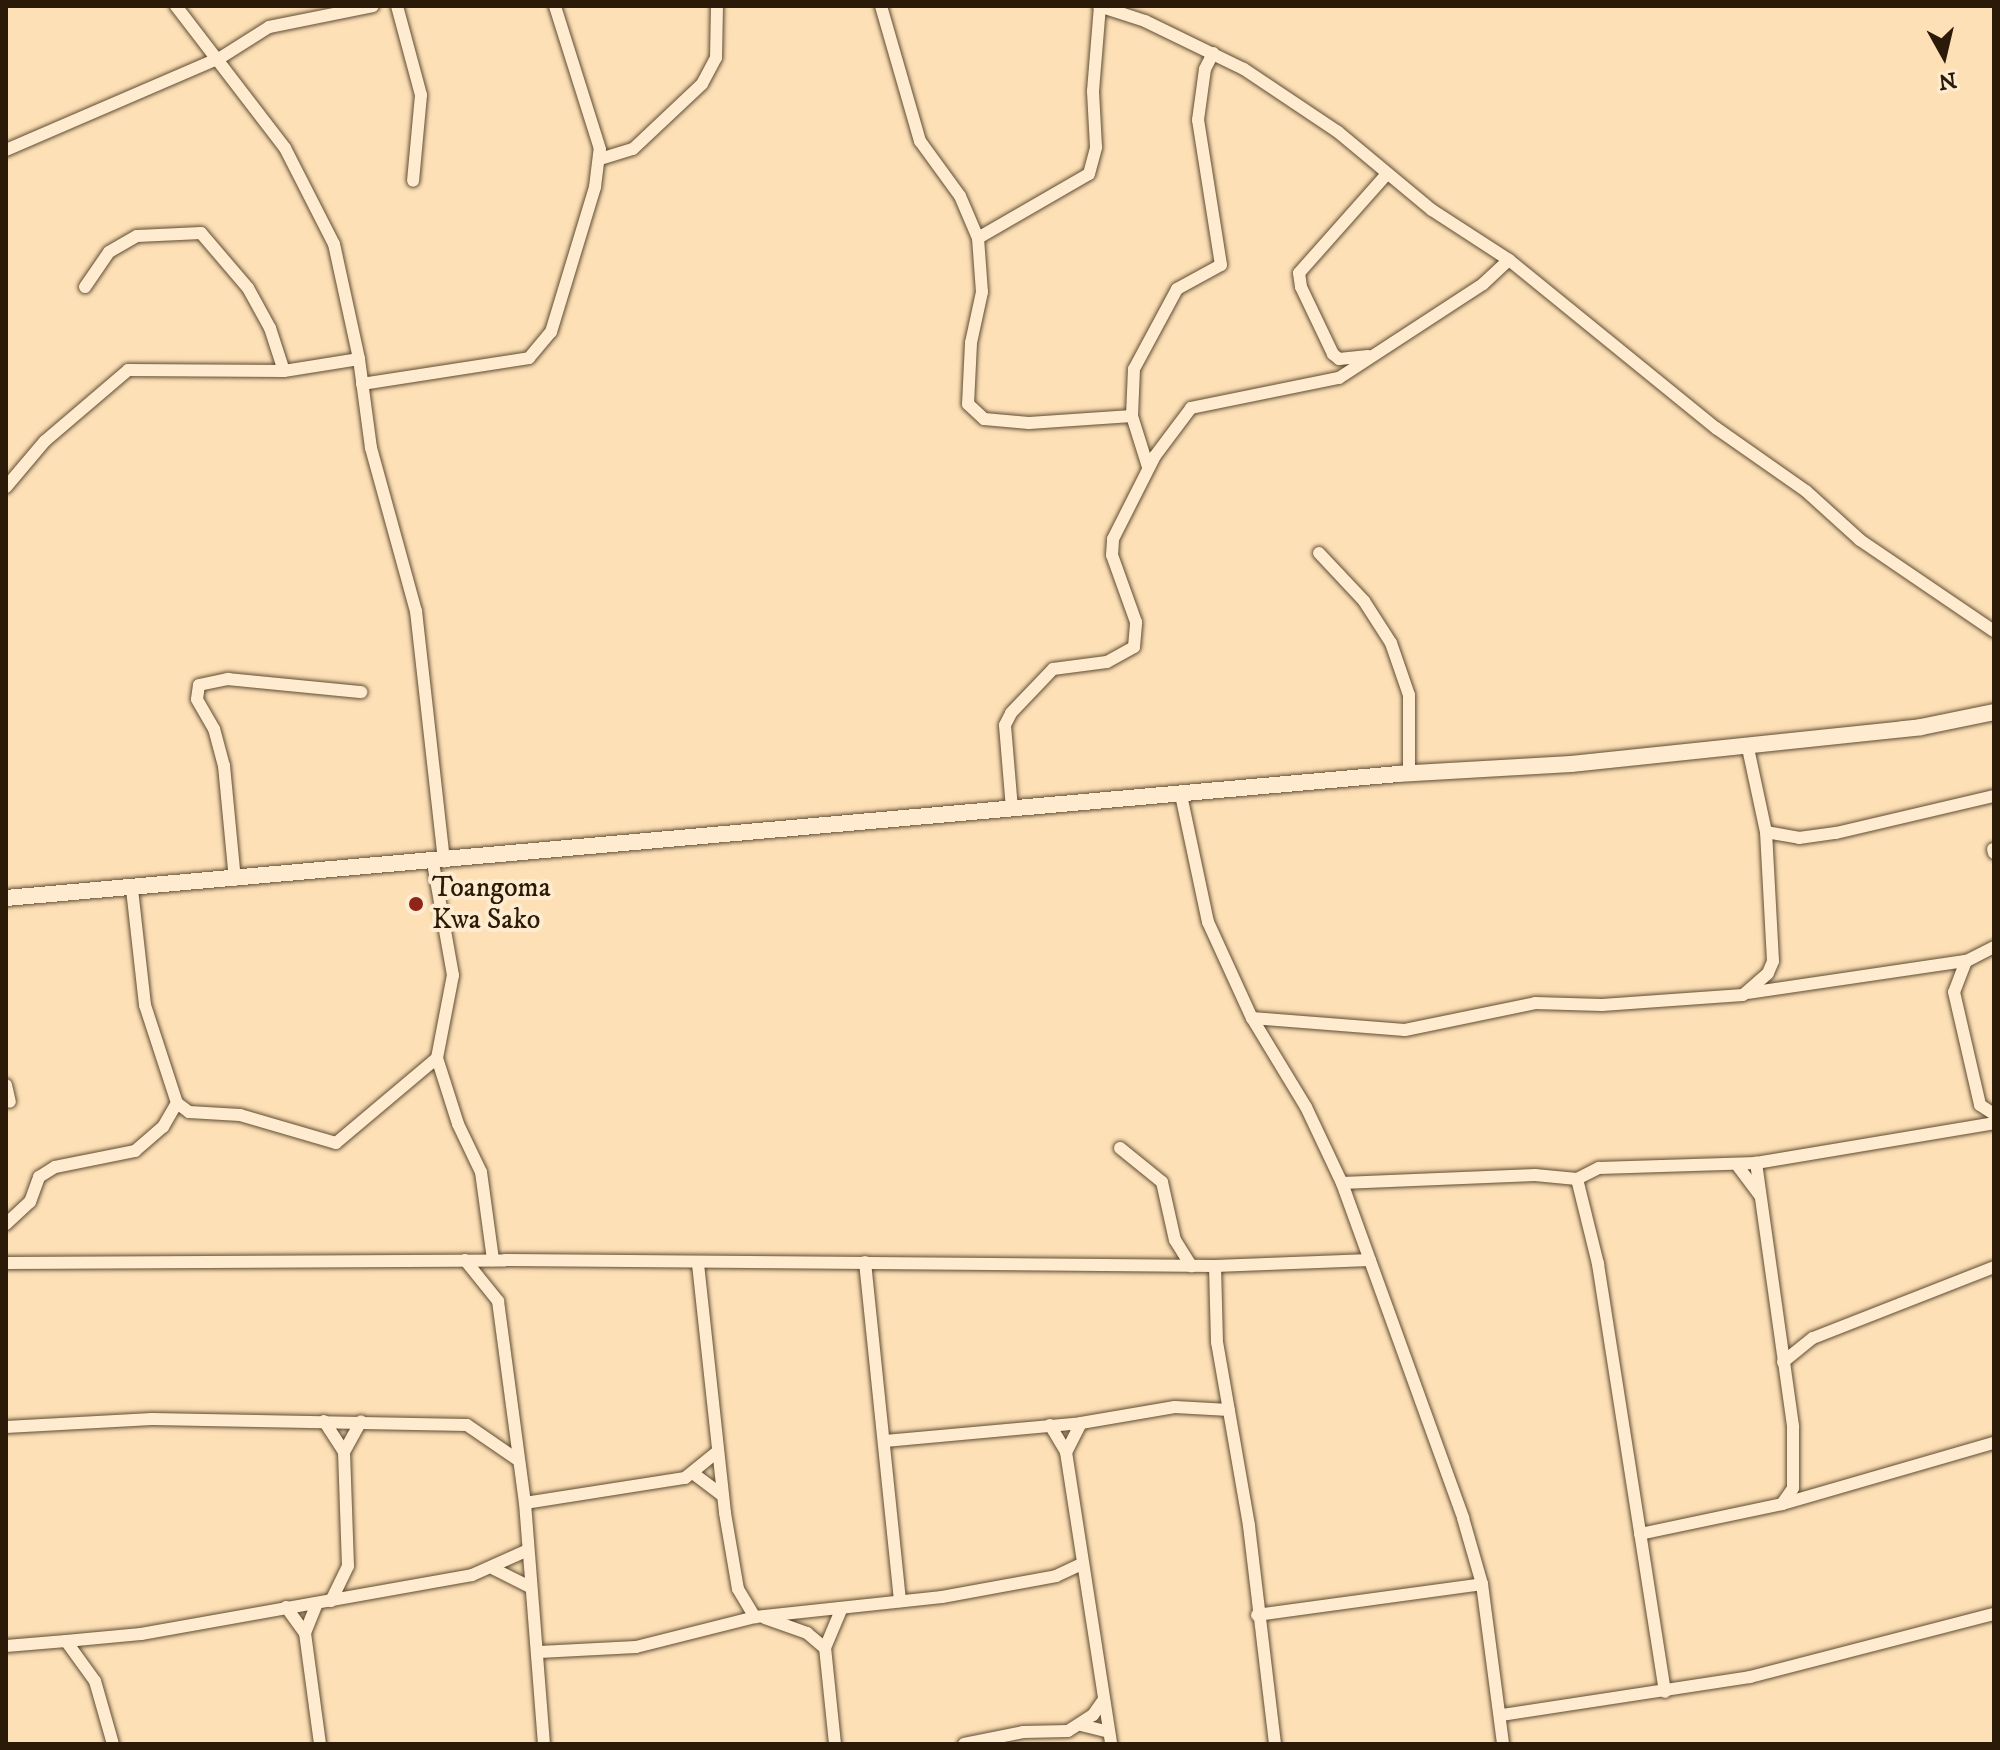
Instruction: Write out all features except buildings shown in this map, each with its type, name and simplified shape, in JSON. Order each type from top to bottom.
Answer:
[{"type":"main road","points":[[6,898],[1409,774],[1748,748],[1921,727],[1994,712]]},
{"type":"street","points":[[176,6],[220,58],[313,198],[334,244],[359,359],[371,448],[416,611],[439,862],[453,951],[449,1009],[437,1058],[458,1124],[481,1172],[493,1260]]},
{"type":"street","points":[[6,150],[220,58],[269,27],[373,6]]},
{"type":"street","points":[[397,6],[421,95],[413,181]]},
{"type":"street","points":[[362,384],[537,353],[551,332],[600,159],[595,122],[568,56],[555,6]]},
{"type":"street","points":[[600,159],[633,149],[702,84],[716,58],[717,6]]},
{"type":"street","points":[[881,6],[920,141],[960,196],[978,238],[982,292],[966,384],[975,413],[1029,423],[1132,416]]},
{"type":"street","points":[[978,238],[1089,174],[1096,147],[1093,91],[1100,6],[1213,53],[1338,132],[1386,175],[1509,260],[1716,428],[1806,491],[1860,540],[1994,631]]},
{"type":"street","points":[[1148,467],[1132,416],[1134,369],[1174,294],[1221,265],[1198,120],[1205,69],[1213,53]]},
{"type":"street","points":[[1371,356],[1339,359],[1333,354],[1301,287],[1299,273],[1386,175]]},
{"type":"street","points":[[85,287],[109,252],[137,236],[201,233],[248,288],[270,328],[284,371]]},
{"type":"street","points":[[1012,809],[1005,739],[1011,713],[1053,669],[1107,662],[1134,647],[1136,622],[1112,555],[1113,539],[1148,467],[1191,408],[1324,383],[1483,284],[1509,260]]},
{"type":"street","points":[[6,487],[45,441],[128,370],[284,371],[359,359]]},
{"type":"street","points":[[1319,553],[1364,601],[1391,643],[1409,695],[1409,774]]},
{"type":"street","points":[[235,880],[224,766],[214,729],[197,699],[199,685],[228,679],[361,692]]},
{"type":"street","points":[[1743,995],[1773,961],[1766,832],[1748,748]]},
{"type":"street","points":[[1181,795],[1208,922],[1252,1018],[1306,1107],[1342,1183],[1482,1584],[1502,1715],[1503,1744]]},
{"type":"street","points":[[1766,832],[1799,838],[1836,833],[1994,796]]},
{"type":"street","points":[[132,889],[145,1005],[177,1103],[189,1112],[240,1115],[336,1143],[437,1058]]},
{"type":"street","points":[[1252,1018],[1405,1030],[1535,1003],[1602,1005],[1743,995],[1966,961],[1994,947]]},
{"type":"street","points":[[1966,961],[1956,976],[1956,1004],[1980,1105],[1994,1114]]},
{"type":"street","points":[[6,1085],[10,1102]]},
{"type":"street","points":[[6,1224],[30,1202],[39,1177],[55,1167],[135,1151],[163,1127],[177,1103]]},
{"type":"street","points":[[1342,1183],[1535,1175],[1577,1179],[1599,1168],[1625,1164],[1737,1165],[1994,1123]]},
{"type":"street","points":[[1120,1148],[1162,1182],[1175,1240],[1191,1266]]},
{"type":"street","points":[[1756,1163],[1796,1474],[1782,1504]]},
{"type":"street","points":[[1737,1165],[1760,1195]]},
{"type":"street","points":[[1577,1179],[1598,1264],[1665,1692]]},
{"type":"street","points":[[465,1260],[498,1301],[525,1503],[526,1551],[539,1652],[544,1744]]},
{"type":"street","points":[[6,1263],[493,1260],[1215,1266],[1370,1260]]},
{"type":"street","points":[[865,1262],[876,1400],[885,1441],[900,1601]]},
{"type":"street","points":[[698,1264],[717,1452],[738,1589],[758,1617],[807,1633],[825,1648]]},
{"type":"street","points":[[1215,1266],[1217,1342],[1249,1526],[1257,1615],[1275,1744]]},
{"type":"street","points":[[1783,1362],[1813,1338],[1994,1267]]},
{"type":"street","points":[[885,1441],[1081,1423],[1175,1407],[1229,1410]]},
{"type":"street","points":[[6,1427],[152,1419],[467,1425],[518,1460]]},
{"type":"street","points":[[324,1421],[344,1452]]},
{"type":"street","points":[[331,1601],[348,1566],[344,1452],[361,1421]]},
{"type":"street","points":[[1066,1452],[1081,1423]]},
{"type":"street","points":[[1050,1425],[1066,1452],[1080,1565],[1110,1738]]},
{"type":"street","points":[[1640,1534],[1782,1504],[1994,1443]]},
{"type":"street","points":[[525,1503],[694,1474],[717,1452]]},
{"type":"street","points":[[694,1474],[723,1496]]},
{"type":"street","points":[[6,1646],[141,1634],[331,1601],[494,1569],[526,1551]]},
{"type":"street","points":[[539,1652],[636,1647],[758,1617],[841,1610],[1056,1576],[1080,1565]]},
{"type":"street","points":[[494,1569],[530,1587]]},
{"type":"street","points":[[1257,1615],[1482,1584]]},
{"type":"street","points":[[305,1633],[317,1603]]},
{"type":"street","points":[[286,1607],[305,1633],[320,1744]]},
{"type":"street","points":[[835,1744],[825,1648],[841,1610]]},
{"type":"street","points":[[1502,1715],[1750,1677],[1994,1614]]},
{"type":"street","points":[[66,1641],[95,1681],[113,1744]]},
{"type":"street","points":[[1081,1725],[1104,1699]]},
{"type":"street","points":[[964,1744],[1081,1725],[1110,1738]]},
{"type":"place","name":"Toangoma Kwa Sako","points":[[416,904]]}]
